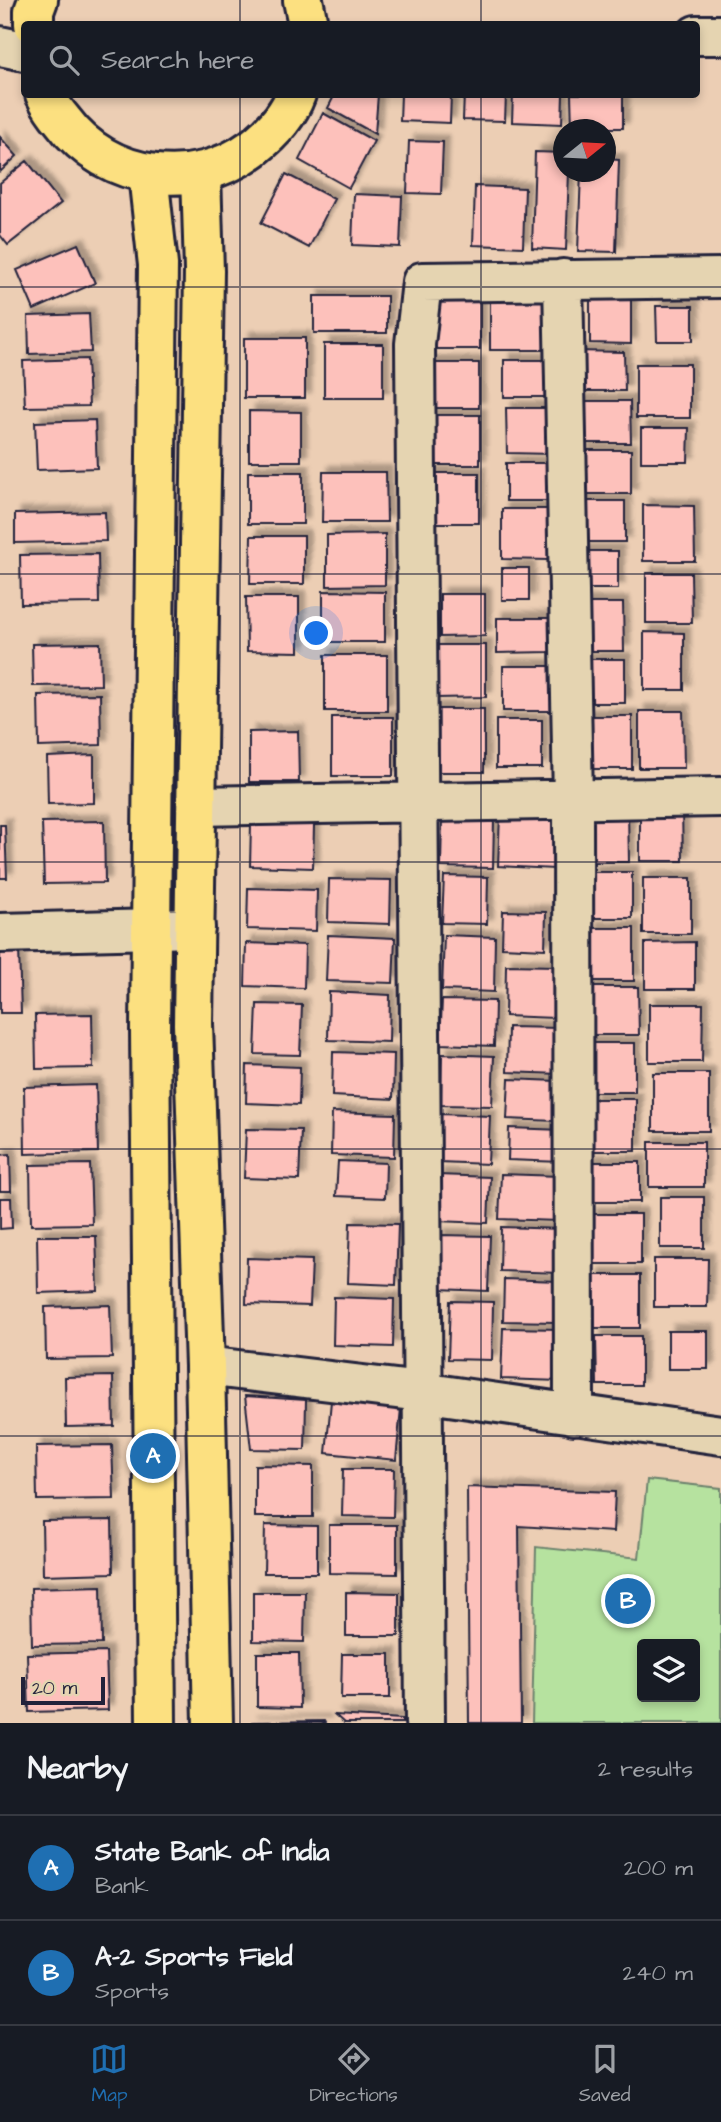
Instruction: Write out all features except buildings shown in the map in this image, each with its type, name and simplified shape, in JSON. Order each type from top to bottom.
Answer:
[{"type":"main road","points":[[34,21],[38,0]]},
{"type":"main road","points":[[303,0],[307,21]]},
{"type":"main road","points":[[46,98],[74,136],[108,160],[148,174],[174,176],[201,173],[237,159],[268,136],[295,98]]},
{"type":"main road","points":[[201,173],[204,271],[193,1024],[205,1366],[213,1723]]},
{"type":"main road","points":[[148,174],[158,265],[150,1031],[156,1723]]},
{"type":"street","points":[[700,35],[721,35]]},
{"type":"street","points":[[0,46],[21,50]]},
{"type":"street","points":[[425,1723],[415,344],[422,282],[721,278]]},
{"type":"street","points":[[563,279],[573,800],[574,1415]]},
{"type":"street","points":[[197,806],[721,797]]},
{"type":"street","points":[[0,933],[195,928]]},
{"type":"street","points":[[205,1366],[421,1392],[721,1435]]},
{"type":"green space","points":[[647,1480],[721,1488],[721,1723],[532,1723],[536,1547],[639,1558]]},
{"type":"place","name":"State Bank of India","points":[[153,1456]]},
{"type":"place","name":"A-2 Sports Field","points":[[628,1601]]}]
